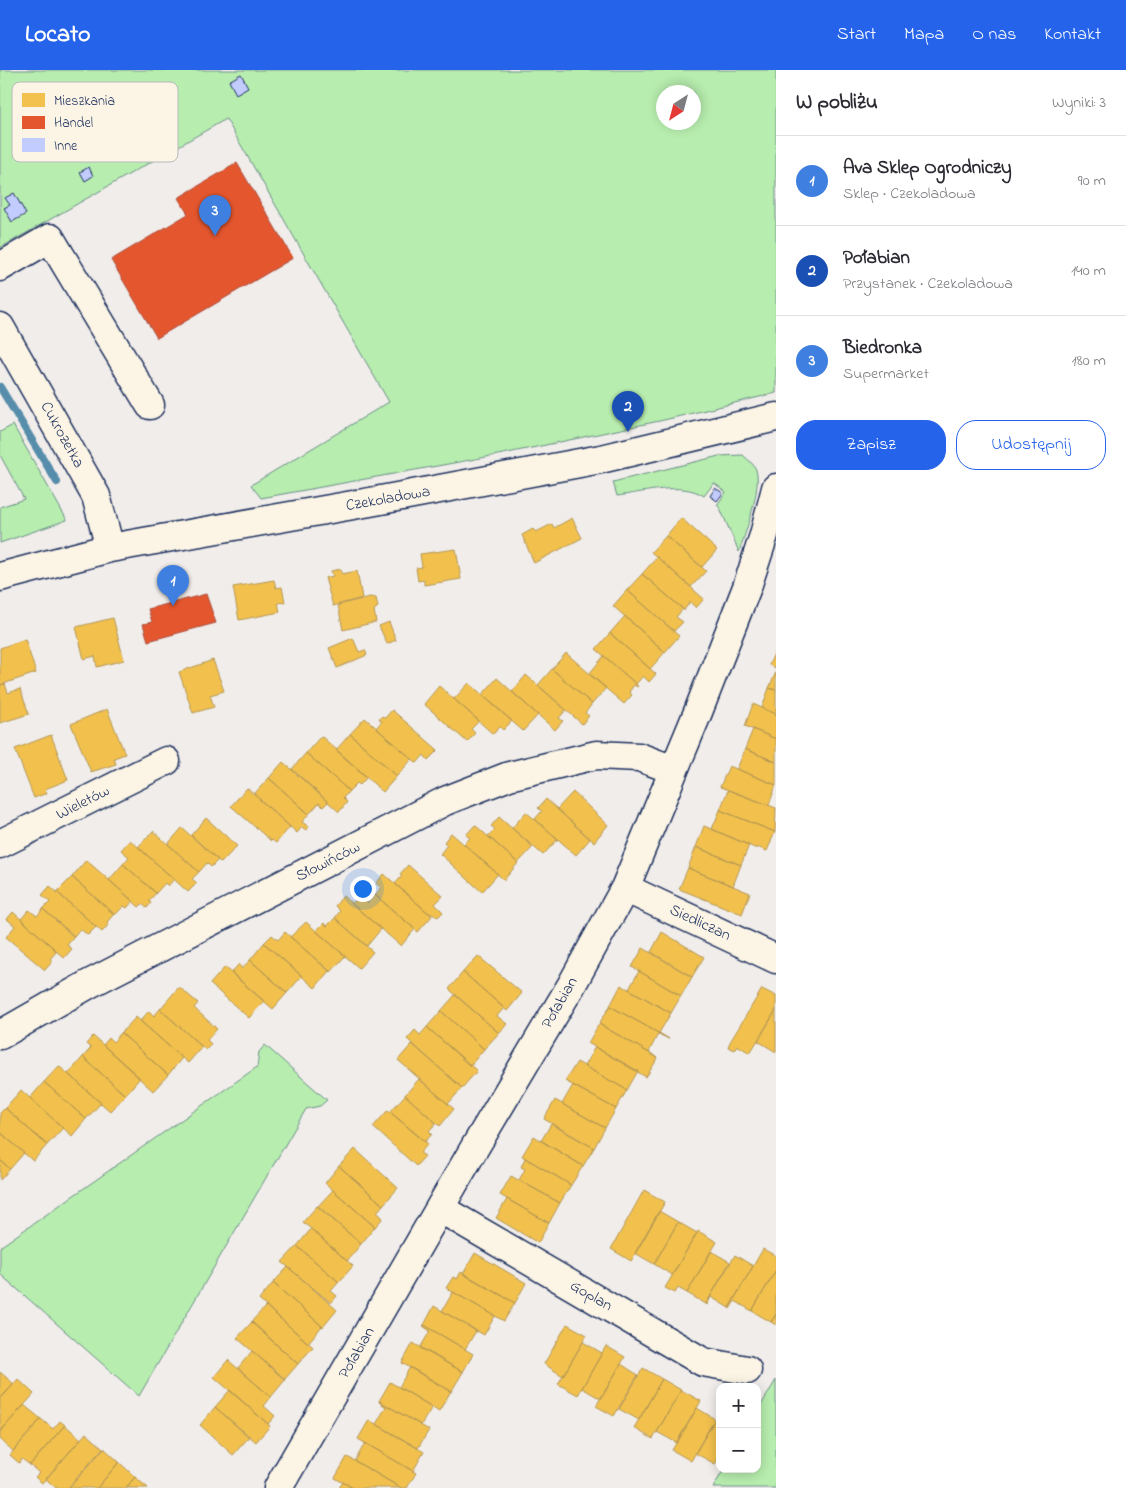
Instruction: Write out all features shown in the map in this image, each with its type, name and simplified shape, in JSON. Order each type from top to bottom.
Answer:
[{"type":"street","points":[[0,267],[50,238],[150,405]]},
{"type":"street","name":"Cukrozetka","points":[[0,327],[96,496],[110,548]]},
{"type":"street","name":"Czekoladowa","points":[[0,577],[110,548],[601,459],[775,421]]},
{"type":"street","name":"Połabian","points":[[278,1488],[571,986],[625,888],[674,770],[766,562],[771,512],[776,488]]},
{"type":"street","name":"Słowińców","points":[[0,1035],[52,1004],[157,948],[445,801],[509,776],[596,755],[639,757],[674,770]]},
{"type":"street","name":"Wieletów","points":[[0,844],[166,762]]},
{"type":"street","name":"Siedliczan","points":[[625,888],[776,959]]},
{"type":"street","name":"Goplan","points":[[441,1209],[704,1362],[747,1370]]},
{"type":"green space","points":[[0,70],[776,70],[776,393],[664,420],[503,454],[261,498],[251,485],[389,402],[226,119],[178,146],[178,82],[12,82],[12,162],[151,162],[0,248]]},
{"type":"green space","points":[[13,425],[67,520],[0,543],[0,507],[24,499],[0,455],[0,432]]},
{"type":"green space","points":[[743,455],[756,470],[757,488],[739,552],[717,505],[726,492],[714,483],[704,496],[685,489],[662,489],[617,496],[613,482],[719,456]]},
{"type":"green space","points":[[265,1045],[327,1100],[320,1106],[306,1109],[139,1396],[0,1274],[0,1247],[257,1067],[259,1052]]},
{"type":"green space","points":[[776,1380],[776,1488],[713,1488],[722,1473],[761,1473],[761,1405]]},
{"type":"building: Mieszkania","points":[[572,518],[582,538],[534,563],[522,535],[533,529],[536,532],[552,524],[554,528]]},
{"type":"building: Mieszkania","points":[[681,518],[717,550],[702,567],[666,536]]},
{"type":"building: Mieszkania","points":[[666,536],[706,571],[691,587],[651,552]]},
{"type":"building: Mieszkania","points":[[456,549],[461,579],[424,585],[424,580],[418,581],[416,568],[422,567],[420,554]]},
{"type":"building: Mieszkania","points":[[657,557],[704,599],[696,608],[690,602],[685,611],[642,574]]},
{"type":"building: Mieszkania","points":[[341,569],[342,574],[357,571],[362,598],[333,606],[325,578],[333,576],[331,571]]},
{"type":"building: Mieszkania","points":[[642,574],[683,609],[676,617],[683,622],[674,631],[627,590]]},
{"type":"building: Mieszkania","points":[[274,580],[276,588],[282,587],[285,602],[278,603],[280,612],[239,620],[233,587]]},
{"type":"building: Mieszkania","points":[[627,590],[679,636],[665,652],[613,606]]},
{"type":"building: Mieszkania","points":[[370,597],[376,598],[378,607],[374,610],[376,622],[343,630],[338,605]]},
{"type":"building: Mieszkania","points":[[625,616],[665,652],[650,669],[610,633]]},
{"type":"building: Mieszkania","points":[[113,618],[124,660],[97,667],[95,656],[84,659],[76,627]]},
{"type":"building: Mieszkania","points":[[389,622],[396,640],[387,644],[379,626]]},
{"type":"building: Mieszkania","points":[[610,633],[656,674],[649,682],[643,676],[636,684],[596,649]]},
{"type":"building: Mieszkania","points":[[353,638],[359,652],[365,650],[367,655],[337,668],[329,648]]},
{"type":"building: Mieszkania","points":[[25,639],[36,673],[0,685],[0,648]]},
{"type":"building: Mieszkania","points":[[776,649],[776,668],[769,665]]},
{"type":"building: Mieszkania","points":[[566,653],[606,688],[592,704],[552,669]]},
{"type":"building: Mieszkania","points":[[604,656],[638,686],[634,685],[629,692],[632,695],[624,704],[589,674]]},
{"type":"building: Mieszkania","points":[[213,660],[224,691],[210,695],[214,707],[193,713],[179,672]]},
{"type":"building: Mieszkania","points":[[552,669],[592,704],[585,713],[589,716],[582,724],[538,685]]},
{"type":"building: Mieszkania","points":[[776,672],[776,690],[769,688]]},
{"type":"building: Mieszkania","points":[[526,675],[566,710],[559,718],[563,721],[555,730],[512,692]]},
{"type":"building: Mieszkania","points":[[497,678],[538,715],[523,731],[482,695]]},
{"type":"building: Mieszkania","points":[[469,683],[512,721],[503,730],[500,727],[493,734],[454,699]]},
{"type":"building: Mieszkania","points":[[5,684],[8,693],[20,689],[29,714],[0,723],[0,685]]},
{"type":"building: Mieszkania","points":[[439,686],[479,721],[471,729],[475,733],[467,742],[424,704]]},
{"type":"building: Mieszkania","points":[[769,688],[776,690],[776,714],[762,708]]},
{"type":"building: Mieszkania","points":[[753,704],[776,714],[776,739],[745,726]]},
{"type":"building: Mieszkania","points":[[107,709],[125,754],[114,758],[116,764],[91,772],[71,724]]},
{"type":"building: Mieszkania","points":[[392,710],[438,750],[428,760],[424,755],[417,763],[376,728],[382,721],[379,719],[382,716],[385,718]]},
{"type":"building: Mieszkania","points":[[365,718],[412,759],[397,776],[350,734]]},
{"type":"building: Mieszkania","points":[[753,729],[776,739],[776,762],[745,749]]},
{"type":"building: Mieszkania","points":[[350,734],[397,776],[383,792],[336,750]]},
{"type":"building: Mieszkania","points":[[51,735],[68,780],[45,789],[47,793],[34,798],[15,749]]},
{"type":"building: Mieszkania","points":[[321,736],[367,777],[360,785],[357,783],[349,791],[306,753]]},
{"type":"building: Mieszkania","points":[[745,749],[776,762],[776,785],[737,769]]},
{"type":"building: Mieszkania","points":[[306,753],[349,791],[343,798],[347,802],[339,812],[292,769]]},
{"type":"building: Mieszkania","points":[[283,762],[328,802],[323,807],[319,803],[309,814],[269,778]]},
{"type":"building: Mieszkania","points":[[729,766],[776,785],[769,805],[720,787]]},
{"type":"building: Mieszkania","points":[[269,778],[309,814],[302,822],[309,827],[306,830],[302,827],[297,833],[254,794]]},
{"type":"building: Mieszkania","points":[[247,788],[290,827],[276,843],[271,841],[231,806]]},
{"type":"building: Mieszkania","points":[[728,790],[776,808],[775,832],[720,810]]},
{"type":"building: Mieszkania","points":[[573,792],[608,825],[594,842],[557,809]]},
{"type":"building: Mieszkania","points":[[546,799],[590,839],[576,855],[535,819],[542,811],[538,808]]},
{"type":"building: Mieszkania","points":[[720,810],[775,832],[767,851],[757,847],[757,849],[712,829]]},
{"type":"building: Mieszkania","points":[[526,812],[558,839],[543,855],[512,828]]},
{"type":"building: Mieszkania","points":[[499,817],[533,847],[518,863],[488,836],[495,829],[491,826]]},
{"type":"building: Mieszkania","points":[[206,818],[237,846],[221,863],[191,835]]},
{"type":"building: Mieszkania","points":[[475,825],[518,863],[504,880],[464,844],[470,838],[466,835]]},
{"type":"building: Mieszkania","points":[[704,826],[749,845],[741,865],[696,847]]},
{"type":"building: Mieszkania","points":[[182,828],[218,860],[211,867],[207,863],[199,872],[168,844]]},
{"type":"building: Mieszkania","points":[[153,831],[199,872],[192,879],[197,883],[188,892],[138,847]]},
{"type":"building: Mieszkania","points":[[451,833],[498,874],[482,892],[440,854],[447,845],[444,842]]},
{"type":"building: Mieszkania","points":[[130,840],[174,879],[168,886],[165,883],[156,893],[123,864],[129,857],[121,850]]},
{"type":"building: Mieszkania","points":[[696,847],[741,865],[733,886],[688,868]]},
{"type":"building: Mieszkania","points":[[86,860],[133,901],[127,908],[124,906],[115,915],[72,877]]},
{"type":"building: Mieszkania","points":[[123,864],[156,893],[149,901],[151,903],[147,908],[142,904],[139,907],[109,880]]},
{"type":"building: Mieszkania","points":[[408,865],[443,896],[435,904],[443,912],[438,917],[427,912],[395,884],[402,876],[400,874]]},
{"type":"building: Mieszkania","points":[[688,868],[750,893],[742,914],[679,889]]},
{"type":"building: Mieszkania","points":[[384,874],[432,916],[418,932],[375,895],[381,888],[376,883]]},
{"type":"building: Mieszkania","points":[[72,877],[114,914],[102,932],[57,892]]},
{"type":"building: Mieszkania","points":[[50,886],[96,927],[88,935],[80,929],[74,936],[43,909],[50,902],[42,895]]},
{"type":"building: Mieszkania","points":[[359,895],[368,903],[375,895],[415,929],[401,946],[352,904]]},
{"type":"building: Mieszkania","points":[[343,896],[381,929],[367,946],[335,918],[340,911],[335,906]]},
{"type":"building: Mieszkania","points":[[43,909],[74,937],[67,945],[72,949],[64,958],[21,919],[29,910],[37,916]]},
{"type":"building: Mieszkania","points":[[13,912],[57,951],[50,959],[53,961],[45,970],[6,937],[15,926],[7,919]]},
{"type":"building: Mieszkania","points":[[335,918],[373,952],[359,968],[316,931],[324,923],[327,926]]},
{"type":"building: Mieszkania","points":[[306,922],[345,956],[331,972],[290,937]]},
{"type":"building: Mieszkania","points":[[285,932],[329,971],[315,988],[264,943],[272,935],[278,940]]},
{"type":"building: Mieszkania","points":[[662,932],[704,957],[692,977],[651,952]]},
{"type":"building: Mieszkania","points":[[264,943],[302,976],[287,993],[250,960]]},
{"type":"building: Mieszkania","points":[[643,948],[692,977],[681,996],[632,967]]},
{"type":"building: Mieszkania","points":[[478,956],[522,993],[507,1011],[463,972]]},
{"type":"building: Mieszkania","points":[[250,960],[287,993],[273,1009],[231,973],[239,964],[242,969]]},
{"type":"building: Mieszkania","points":[[225,967],[264,1001],[249,1018],[210,984]]},
{"type":"building: Mieszkania","points":[[639,971],[681,996],[671,1013],[629,989]]},
{"type":"building: Mieszkania","points":[[463,972],[504,1008],[497,1016],[507,1024],[499,1033],[449,989]]},
{"type":"building: Mieszkania","points":[[621,985],[671,1013],[659,1033],[669,1039],[610,1006]]},
{"type":"building: Mieszkania","points":[[179,987],[198,1003],[194,1008],[217,1029],[207,1040],[211,1044],[206,1050],[160,1009]]},
{"type":"building: Mieszkania","points":[[762,989],[776,996],[776,1010],[750,1053],[737,1045],[734,1050],[728,1047],[730,1042]]},
{"type":"building: Mieszkania","points":[[455,995],[499,1033],[484,1049],[441,1011]]},
{"type":"building: Mieszkania","points":[[610,1006],[669,1039],[658,1034],[649,1052],[658,1058],[599,1024]]},
{"type":"building: Mieszkania","points":[[160,1009],[202,1047],[188,1063],[140,1021],[149,1011],[154,1016]]},
{"type":"building: Mieszkania","points":[[776,1010],[776,1052],[758,1041]]},
{"type":"building: Mieszkania","points":[[441,1011],[484,1049],[470,1066],[427,1027]]},
{"type":"building: Mieszkania","points":[[136,1017],[182,1058],[168,1075],[121,1033]]},
{"type":"building: Mieszkania","points":[[599,1024],[658,1058],[646,1077],[588,1043]]},
{"type":"building: Mieszkania","points":[[427,1027],[477,1071],[462,1088],[407,1039],[415,1030],[420,1035]]},
{"type":"building: Mieszkania","points":[[121,1033],[168,1075],[153,1091],[103,1045],[109,1038],[113,1042]]},
{"type":"building: Mieszkania","points":[[93,1036],[140,1078],[125,1095],[83,1057],[91,1048],[86,1044]]},
{"type":"building: Mieszkania","points":[[412,1044],[462,1088],[448,1104],[398,1060]]},
{"type":"building: Mieszkania","points":[[595,1047],[638,1071],[627,1090],[584,1066]]},
{"type":"building: Mieszkania","points":[[83,1057],[125,1095],[110,1111],[68,1074]]},
{"type":"building: Mieszkania","points":[[577,1062],[627,1090],[616,1109],[565,1081]]},
{"type":"building: Mieszkania","points":[[59,1066],[101,1103],[86,1119],[44,1082]]},
{"type":"building: Mieszkania","points":[[419,1079],[454,1109],[440,1126],[405,1095]]},
{"type":"building: Mieszkania","points":[[44,1082],[86,1119],[72,1136],[30,1098]]},
{"type":"building: Mieszkania","points":[[573,1085],[616,1109],[605,1128],[562,1104]]},
{"type":"building: Mieszkania","points":[[21,1090],[63,1128],[47,1145],[5,1108]]},
{"type":"building: Mieszkania","points":[[405,1095],[436,1123],[429,1131],[432,1134],[425,1142],[390,1112]]},
{"type":"building: Mieszkania","points":[[555,1100],[605,1128],[594,1148],[544,1119]]},
{"type":"building: Mieszkania","points":[[5,1108],[47,1145],[33,1161],[0,1132],[0,1113]]},
{"type":"building: Mieszkania","points":[[388,1110],[428,1144],[420,1153],[425,1156],[416,1166],[373,1127]]},
{"type":"building: Mieszkania","points":[[551,1124],[594,1148],[583,1166],[541,1141]]},
{"type":"building: Mieszkania","points":[[0,1132],[24,1153],[10,1169],[0,1160]]},
{"type":"building: Mieszkania","points":[[534,1136],[583,1166],[571,1185],[522,1156]]},
{"type":"building: Mieszkania","points":[[355,1149],[398,1188],[383,1205],[339,1166]]},
{"type":"building: Mieszkania","points":[[525,1158],[571,1185],[560,1203],[519,1180],[525,1169],[521,1167]]},
{"type":"building: Mieszkania","points":[[0,1160],[10,1169],[0,1180]]},
{"type":"building: Mieszkania","points":[[339,1166],[383,1205],[377,1212],[383,1218],[375,1227],[325,1183]]},
{"type":"building: Mieszkania","points":[[511,1176],[560,1203],[549,1223],[500,1195]]},
{"type":"building: Mieszkania","points":[[333,1190],[375,1227],[361,1244],[318,1206]]},
{"type":"building: Mieszkania","points":[[644,1190],[665,1202],[631,1261],[611,1249]]},
{"type":"building: Mieszkania","points":[[507,1199],[549,1223],[538,1243],[496,1218]]},
{"type":"building: Mieszkania","points":[[317,1206],[361,1244],[347,1261],[303,1222]]},
{"type":"building: Mieszkania","points":[[659,1211],[678,1222],[654,1264],[635,1253]]},
{"type":"building: Mieszkania","points":[[678,1222],[697,1233],[672,1275],[654,1264]]},
{"type":"building: Mieszkania","points":[[311,1229],[353,1266],[339,1282],[297,1246]]},
{"type":"building: Mieszkania","points":[[698,1231],[717,1242],[687,1293],[678,1288],[675,1293],[665,1288]]},
{"type":"building: Mieszkania","points":[[297,1246],[339,1282],[331,1291],[337,1296],[331,1303],[282,1262]]},
{"type":"building: Mieszkania","points":[[763,1249],[776,1256],[776,1270],[752,1311],[735,1301],[730,1309],[729,1308]]},
{"type":"building: Mieszkania","points":[[711,1251],[730,1262],[706,1304],[687,1293]]},
{"type":"building: Mieszkania","points":[[475,1253],[526,1283],[515,1303],[463,1274]]},
{"type":"building: Mieszkania","points":[[735,1255],[753,1266],[729,1308],[711,1297],[707,1305],[706,1304]]},
{"type":"building: Mieszkania","points":[[288,1267],[337,1310],[323,1327],[273,1283]]},
{"type":"building: Mieszkania","points":[[776,1270],[776,1314],[771,1322],[752,1311]]},
{"type":"building: Mieszkania","points":[[461,1272],[515,1303],[504,1321],[446,1288],[453,1277],[457,1279]]},
{"type":"building: Mieszkania","points":[[273,1283],[322,1326],[308,1343],[259,1300]]},
{"type":"building: Mieszkania","points":[[453,1292],[495,1316],[484,1335],[442,1311]]},
{"type":"building: Mieszkania","points":[[266,1306],[313,1347],[298,1364],[251,1322]]},
{"type":"building: Mieszkania","points":[[434,1306],[476,1331],[465,1349],[424,1325]]},
{"type":"building: Mieszkania","points":[[776,1314],[776,1325],[771,1322]]},
{"type":"building: Mieszkania","points":[[252,1322],[298,1364],[285,1379],[237,1338]]},
{"type":"building: Mieszkania","points":[[567,1324],[587,1335],[563,1376],[544,1364]]},
{"type":"building: Mieszkania","points":[[424,1325],[473,1354],[463,1372],[420,1348],[430,1331]]},
{"type":"building: Mieszkania","points":[[583,1342],[602,1353],[578,1395],[558,1384]]},
{"type":"building: Mieszkania","points":[[413,1343],[463,1372],[451,1392],[402,1363]]},
{"type":"building: Mieszkania","points":[[606,1346],[625,1357],[601,1399],[582,1388]]},
{"type":"building: Mieszkania","points":[[252,1351],[285,1380],[271,1397],[238,1368]]},
{"type":"building: Mieszkania","points":[[228,1360],[271,1397],[264,1406],[275,1416],[268,1424],[214,1377]]},
{"type":"building: Mieszkania","points":[[621,1364],[638,1375],[614,1416],[596,1406]]},
{"type":"building: Mieszkania","points":[[410,1367],[451,1391],[439,1411],[399,1387]]},
{"type":"building: Mieszkania","points":[[643,1368],[662,1379],[639,1420],[619,1409]]},
{"type":"building: Mieszkania","points":[[0,1372],[14,1384],[0,1399]]},
{"type":"building: Mieszkania","points":[[18,1379],[34,1394],[0,1432],[0,1399]]},
{"type":"building: Mieszkania","points":[[662,1379],[681,1390],[653,1439],[634,1428]]},
{"type":"building: Mieszkania","points":[[390,1382],[432,1407],[421,1425],[379,1401]]},
{"type":"building: Mieszkania","points":[[230,1390],[270,1426],[256,1442],[215,1407]]},
{"type":"building: Mieszkania","points":[[681,1390],[701,1401],[677,1443],[657,1432]]},
{"type":"building: Mieszkania","points":[[379,1401],[429,1430],[418,1448],[376,1424],[386,1407]]},
{"type":"building: Mieszkania","points":[[24,1405],[41,1419],[13,1451],[0,1439],[0,1432]]},
{"type":"building: Mieszkania","points":[[215,1407],[249,1437],[233,1455],[200,1425]]},
{"type":"building: Mieszkania","points":[[697,1408],[715,1419],[691,1461],[672,1450]]},
{"type":"building: Mieszkania","points":[[716,1417],[716,1462],[715,1464],[695,1453]]},
{"type":"building: Mieszkania","points":[[41,1419],[53,1429],[60,1421],[65,1425],[30,1465],[22,1459],[19,1463],[10,1455]]},
{"type":"building: Mieszkania","points":[[369,1420],[424,1452],[413,1471],[358,1439]]},
{"type":"building: Mieszkania","points":[[65,1425],[81,1439],[42,1483],[35,1477],[39,1473],[30,1465]]},
{"type":"building: Mieszkania","points":[[86,1433],[103,1448],[68,1488],[56,1488],[46,1479]]},
{"type":"building: Mieszkania","points":[[365,1443],[416,1473],[407,1488],[401,1488],[355,1461]]},
{"type":"building: Mieszkania","points":[[104,1448],[119,1462],[97,1488],[69,1488]]},
{"type":"building: Mieszkania","points":[[347,1457],[401,1488],[353,1488],[335,1478]]},
{"type":"building: Mieszkania","points":[[119,1462],[135,1477],[126,1488],[97,1488]]},
{"type":"building: Mieszkania","points":[[135,1477],[148,1488],[126,1488]]},
{"type":"building: Mieszkania","points":[[343,1482],[353,1488],[339,1488]]},
{"type":"building: Handel","points":[[237,163],[293,258],[157,338],[111,260],[188,214],[178,198]]},
{"type":"building: Handel","points":[[206,594],[216,623],[148,641],[143,624],[152,622],[148,609]]},
{"type":"building: Inne","points":[[241,74],[248,87],[236,94],[229,81]]},
{"type":"building: Inne","points":[[89,167],[93,176],[85,181],[80,172]]},
{"type":"building: Inne","points":[[14,193],[26,214],[12,222],[4,208],[10,205],[5,198]]},
{"type":"building: Inne","points":[[715,488],[723,493],[717,501],[710,496]]},
{"type":"waterway","points":[[0,387],[57,482]]},
{"type":"place","name":"Biedronka","points":[[215,236]]},
{"type":"place","name":"Połabian","points":[[628,432]]},
{"type":"place","name":"Ava Sklep Ogrodniczy","points":[[173,606]]}]
